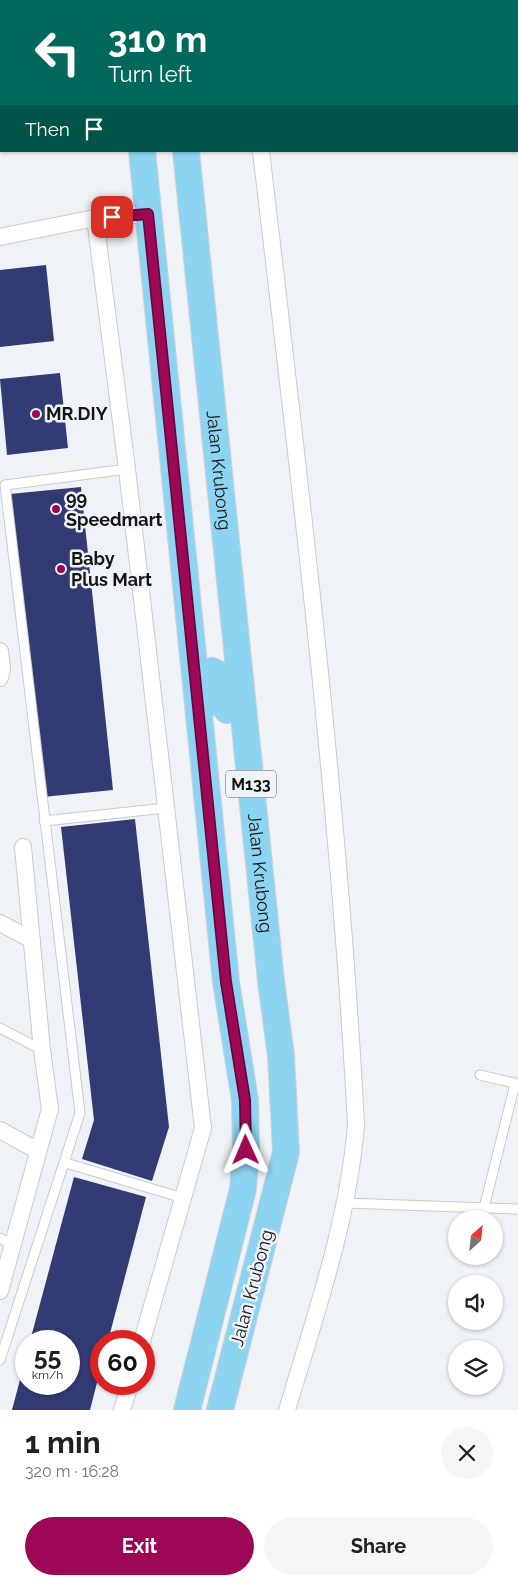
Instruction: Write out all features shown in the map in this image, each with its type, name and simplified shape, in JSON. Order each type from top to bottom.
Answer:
[{"type":"main road","name":"Jalan Krubong","points":[[142,152],[226,982],[245,1100],[243,1189],[187,1410]]},
{"type":"main road","name":"Jalan Krubong","points":[[186,152],[271,981],[281,1056],[286,1152],[220,1410]]},
{"type":"main road","points":[[226,982],[226,900],[205,688],[207,677],[212,671],[221,675],[225,690],[245,899],[271,981]]},
{"type":"street","points":[[261,152],[316,621],[339,870],[356,1125],[353,1167],[337,1242],[287,1410]]},
{"type":"street","points":[[0,237],[95,218],[148,214]]},
{"type":"street","points":[[95,218],[127,469],[203,1128],[145,1330]]},
{"type":"street","points":[[0,651],[2,668],[0,678]]},
{"type":"street","points":[[0,1291],[7,1242],[38,1151],[50,1109],[42,1050],[23,847]]},
{"type":"street","points":[[0,923],[32,940]]},
{"type":"street","points":[[0,1130],[38,1151]]},
{"type":"street","points":[[122,1410],[127,1395]]},
{"type":"lane","points":[[0,1360],[66,1163],[80,1113],[5,485],[127,469]]},
{"type":"lane","points":[[44,821],[166,808]]},
{"type":"lane","points":[[0,1028],[42,1050]]},
{"type":"lane","points":[[480,1075],[517,1084],[484,1208]]},
{"type":"lane","points":[[66,1163],[183,1198]]},
{"type":"lane","points":[[345,1203],[518,1209]]},
{"type":"building","points":[[46,265],[54,341],[0,347],[0,270]]},
{"type":"building","points":[[60,373],[68,448],[7,455],[0,379]]},
{"type":"building","points":[[81,487],[113,790],[43,797],[10,494]]},
{"type":"building","points":[[135,819],[169,1127],[152,1181],[82,1159],[94,1120],[61,827]]},
{"type":"building","points":[[74,1177],[146,1197],[111,1330],[90,1330],[90,1395],[94,1395],[90,1410],[12,1410],[16,1395],[80,1395],[80,1330],[33,1330]]},
{"type":"place","name":"MR.DIY","points":[[36,414]]},
{"type":"place","name":"99 Speedmart","points":[[56,509]]},
{"type":"place","name":"Baby Plus Mart","points":[[61,569]]},
{"type":"route","points":[[112,217],[148,214],[226,982],[245,1100],[246,1150]]}]
